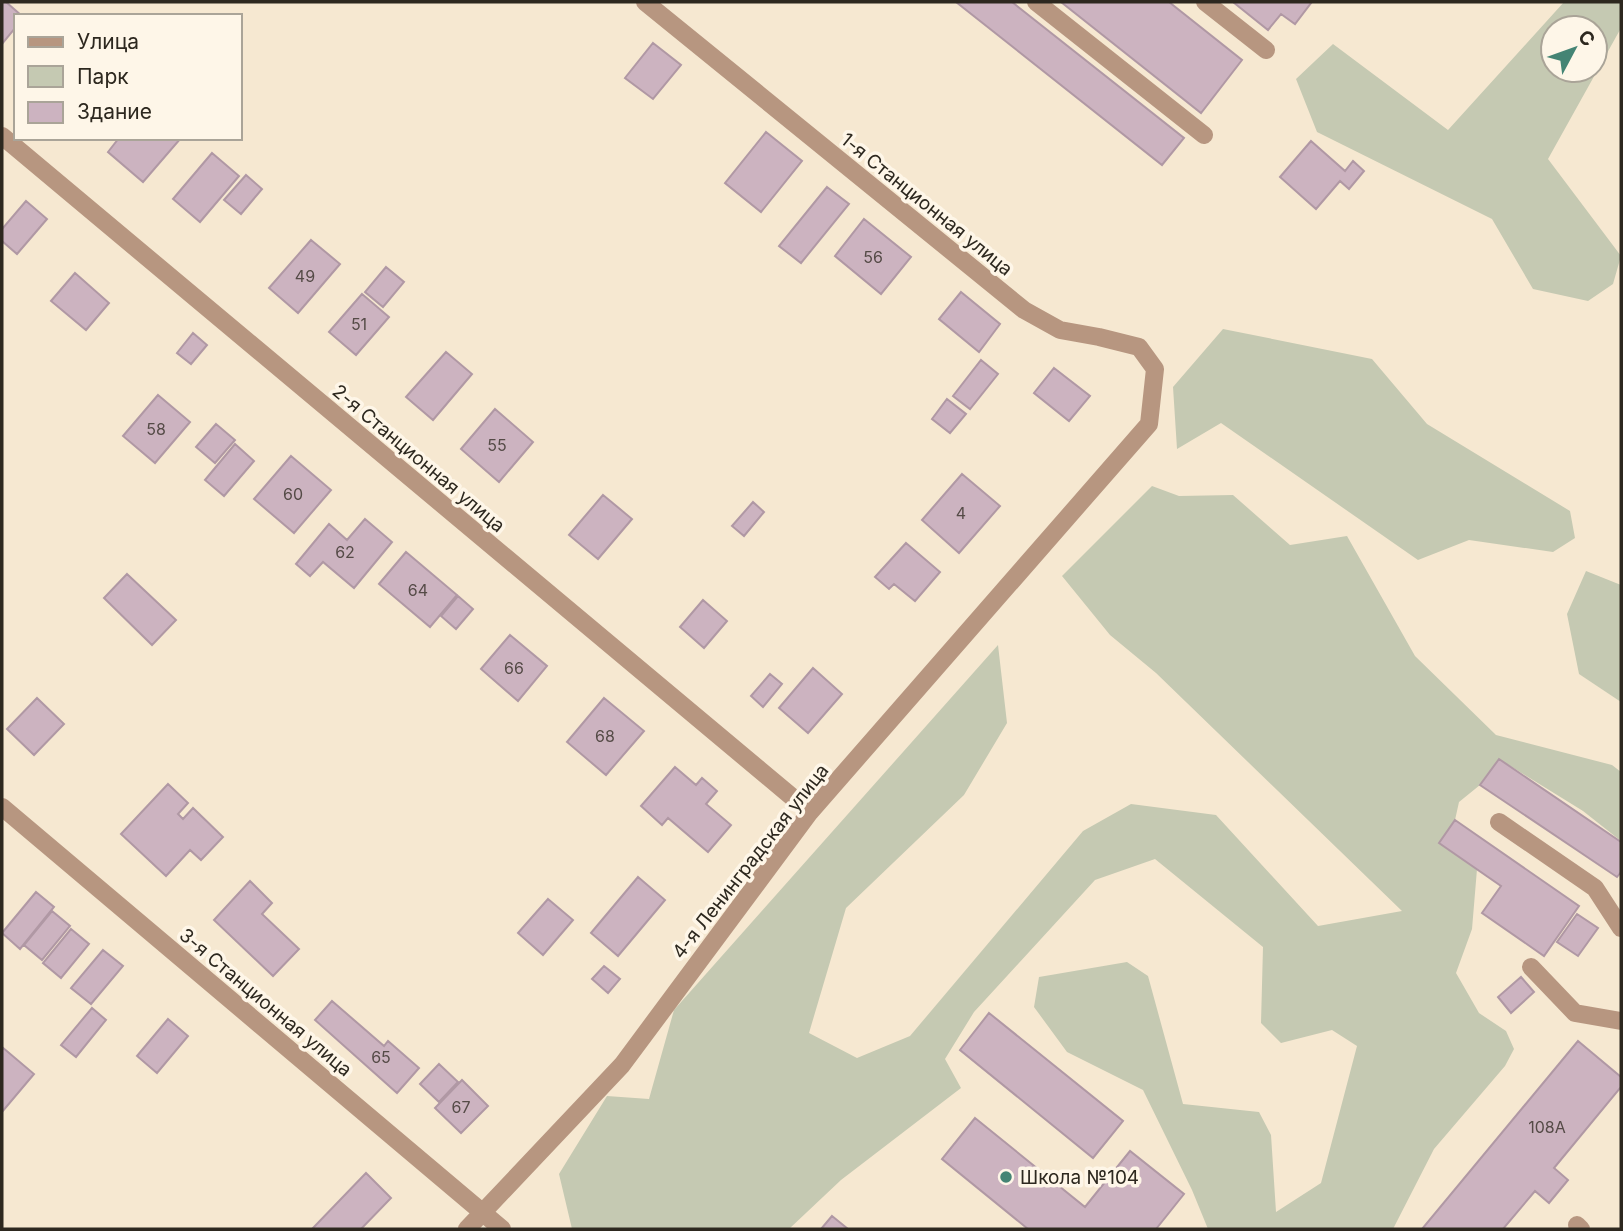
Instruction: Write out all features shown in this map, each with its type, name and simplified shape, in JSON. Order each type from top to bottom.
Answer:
[{"type":"street","name":"1-я Станционная улица","points":[[645,2],[1024,310],[1060,330],[1139,346],[1155,369],[1149,424]]},
{"type":"street","points":[[1036,2],[1204,135]]},
{"type":"street","points":[[1205,2],[1266,50]]},
{"type":"street","name":"2-я Станционная улица","points":[[2,136],[810,812]]},
{"type":"street","name":"4-я Ленинградская улица","points":[[467,1229],[622,1065],[810,812],[1149,424]]},
{"type":"street","name":"3-я Станционная улица","points":[[2,807],[502,1229]]},
{"type":"street","points":[[1499,822],[1595,888],[1621,928]]},
{"type":"street","points":[[1531,967],[1575,1013],[1621,1021]]},
{"type":"green space","points":[[1564,2],[1621,2],[1621,28],[1609,50],[1609,14],[1553,14]]},
{"type":"green space","points":[[1539,30],[1539,84],[1590,84],[1548,159],[1621,256],[1613,284],[1588,301],[1533,289],[1492,219],[1317,132],[1296,79],[1333,44],[1448,130]]},
{"type":"green space","points":[[1223,329],[1372,359],[1427,424],[1570,511],[1575,538],[1553,552],[1469,540],[1418,560],[1221,423],[1177,449],[1173,387]]},
{"type":"green space","points":[[1152,486],[1179,496],[1233,495],[1290,545],[1347,536],[1415,656],[1496,735],[1612,765],[1621,772],[1621,841],[1583,811],[1499,759],[1480,785],[1459,802],[1455,820],[1439,843],[1477,869],[1472,929],[1456,973],[1479,1013],[1506,1031],[1514,1049],[1505,1066],[1434,1149],[1393,1229],[1208,1229],[1143,1090],[1067,1052],[1034,1007],[1039,977],[1127,962],[1148,976],[1183,1104],[1259,1112],[1271,1135],[1276,1212],[1321,1183],[1357,1046],[1332,1030],[1281,1043],[1261,1023],[1263,947],[1155,859],[1095,880],[974,1012],[945,1059],[961,1088],[841,1180],[789,1229],[572,1229],[559,1174],[607,1096],[649,1099],[674,1010],[998,645],[1007,723],[964,795],[846,908],[809,1033],[857,1058],[910,1036],[1083,831],[1131,804],[1216,815],[1318,926],[1402,911],[1156,673],[1110,635],[1062,576]]},
{"type":"green space","points":[[1586,571],[1621,585],[1621,702],[1579,674],[1567,614]]},
{"type":"building","points":[[2,2],[6,2],[20,14],[14,14],[14,29],[2,44]]},
{"type":"building","points":[[956,2],[1012,2],[1184,138],[1162,165]]},
{"type":"building","points":[[1061,2],[1169,2],[1242,60],[1201,113]]},
{"type":"building","points":[[1233,2],[1311,3],[1295,24],[1281,14],[1268,30]]},
{"type":"building","points":[[653,43],[681,65],[653,99],[625,78]]},
{"type":"building","points":[[766,132],[802,161],[761,212],[725,183]]},
{"type":"building","points":[[117,140],[179,140],[143,182],[108,152]]},
{"type":"building","points":[[1311,141],[1345,171],[1353,161],[1364,171],[1349,189],[1340,181],[1316,209],[1280,177]]},
{"type":"building","points":[[212,153],[239,176],[200,222],[173,199]]},
{"type":"building","points":[[246,175],[262,189],[241,214],[224,200]]},
{"type":"building","points":[[827,187],[849,204],[801,263],[779,246]]},
{"type":"building","points":[[26,201],[47,219],[17,254],[2,241],[2,229]]},
{"type":"building","points":[[864,219],[911,257],[881,294],[835,256]]},
{"type":"building","points":[[311,240],[340,264],[298,313],[269,288]]},
{"type":"building","points":[[386,267],[404,282],[383,307],[365,292]]},
{"type":"building","points":[[75,273],[109,303],[86,330],[51,301]]},
{"type":"building","points":[[961,292],[1000,324],[979,352],[939,319]]},
{"type":"building","points":[[362,294],[389,317],[356,355],[329,332]]},
{"type":"building","points":[[193,333],[207,345],[191,364],[177,353]]},
{"type":"building","points":[[446,352],[472,374],[433,420],[406,397]]},
{"type":"building","points":[[981,360],[998,374],[970,409],[953,396]]},
{"type":"building","points":[[1054,368],[1090,396],[1069,421],[1034,393]]},
{"type":"building","points":[[158,395],[190,422],[155,463],[123,436]]},
{"type":"building","points":[[947,399],[966,414],[950,433],[932,419]]},
{"type":"building","points":[[495,409],[533,442],[499,482],[461,449]]},
{"type":"building","points":[[216,424],[235,440],[215,463],[196,447]]},
{"type":"building","points":[[235,444],[254,461],[224,496],[205,480]]},
{"type":"building","points":[[291,456],[331,490],[294,533],[254,499]]},
{"type":"building","points":[[962,474],[1000,506],[959,553],[922,520]]},
{"type":"building","points":[[603,495],[632,519],[598,559],[569,535]]},
{"type":"building","points":[[753,502],[764,512],[744,536],[732,526]]},
{"type":"building","points":[[365,519],[392,542],[354,588],[323,562],[310,576],[296,564],[329,524],[347,540]]},
{"type":"building","points":[[906,543],[940,572],[915,601],[894,584],[889,589],[875,577]]},
{"type":"building","points":[[406,552],[457,595],[430,627],[379,584]]},
{"type":"building","points":[[127,574],[176,620],[152,645],[104,598]]},
{"type":"building","points":[[458,596],[473,609],[456,629],[441,616]]},
{"type":"building","points":[[703,600],[727,621],[704,648],[680,627]]},
{"type":"building","points":[[510,635],[547,666],[518,701],[481,669]]},
{"type":"building","points":[[813,668],[842,694],[808,733],[779,708]]},
{"type":"building","points":[[770,674],[782,684],[763,707],[751,696]]},
{"type":"building","points":[[37,698],[64,724],[34,755],[7,729]]},
{"type":"building","points":[[604,698],[644,731],[606,775],[567,742]]},
{"type":"building","points":[[1499,759],[1621,842],[1621,872],[1617,877],[1480,785]]},
{"type":"building","points":[[675,767],[696,785],[702,778],[717,791],[706,804],[731,825],[708,852],[668,818],[662,825],[641,806]]},
{"type":"building","points":[[168,784],[188,803],[178,814],[183,819],[193,808],[223,837],[201,860],[190,850],[166,876],[121,834]]},
{"type":"building","points":[[1455,820],[1579,906],[1544,956],[1482,913],[1501,886],[1439,843]]},
{"type":"building","points":[[638,877],[665,900],[618,956],[591,933]]},
{"type":"building","points":[[250,881],[272,903],[262,914],[299,949],[273,976],[214,920]]},
{"type":"building","points":[[36,892],[54,907],[20,949],[2,933]]},
{"type":"building","points":[[548,899],[573,920],[543,955],[518,933]]},
{"type":"building","points":[[52,911],[70,926],[42,960],[24,945]]},
{"type":"building","points":[[1577,914],[1598,928],[1578,956],[1557,942]]},
{"type":"building","points":[[71,929],[89,944],[61,978],[43,963]]},
{"type":"building","points":[[103,950],[123,966],[91,1004],[71,988]]},
{"type":"building","points":[[604,966],[620,979],[608,993],[592,979]]},
{"type":"building","points":[[1521,977],[1534,992],[1511,1013],[1498,997]]},
{"type":"building","points":[[332,1001],[384,1046],[388,1041],[419,1068],[397,1093],[315,1020]]},
{"type":"building","points":[[92,1008],[106,1020],[76,1057],[61,1045]]},
{"type":"building","points":[[989,1013],[1123,1121],[1093,1158],[960,1050]]},
{"type":"building","points":[[168,1019],[188,1036],[157,1073],[137,1056]]},
{"type":"building","points":[[1578,1041],[1621,1077],[1621,1087],[1554,1168],[1568,1180],[1549,1203],[1535,1191],[1503,1229],[1422,1229]]},
{"type":"building","points":[[2,1047],[34,1074],[2,1112]]},
{"type":"building","points":[[439,1064],[458,1082],[439,1102],[420,1084]]},
{"type":"building","points":[[462,1080],[488,1106],[461,1133],[435,1108]]},
{"type":"building","name":"Школа №104","points":[[975,1118],[1085,1207],[1130,1151],[1184,1194],[1156,1229],[1028,1229],[942,1159]]},
{"type":"building","points":[[366,1173],[391,1198],[361,1229],[312,1229]]},
{"type":"building","points":[[832,1216],[848,1229],[821,1229]]},
{"type":"place","name":"Школа №104","points":[[1006,1177]]}]
